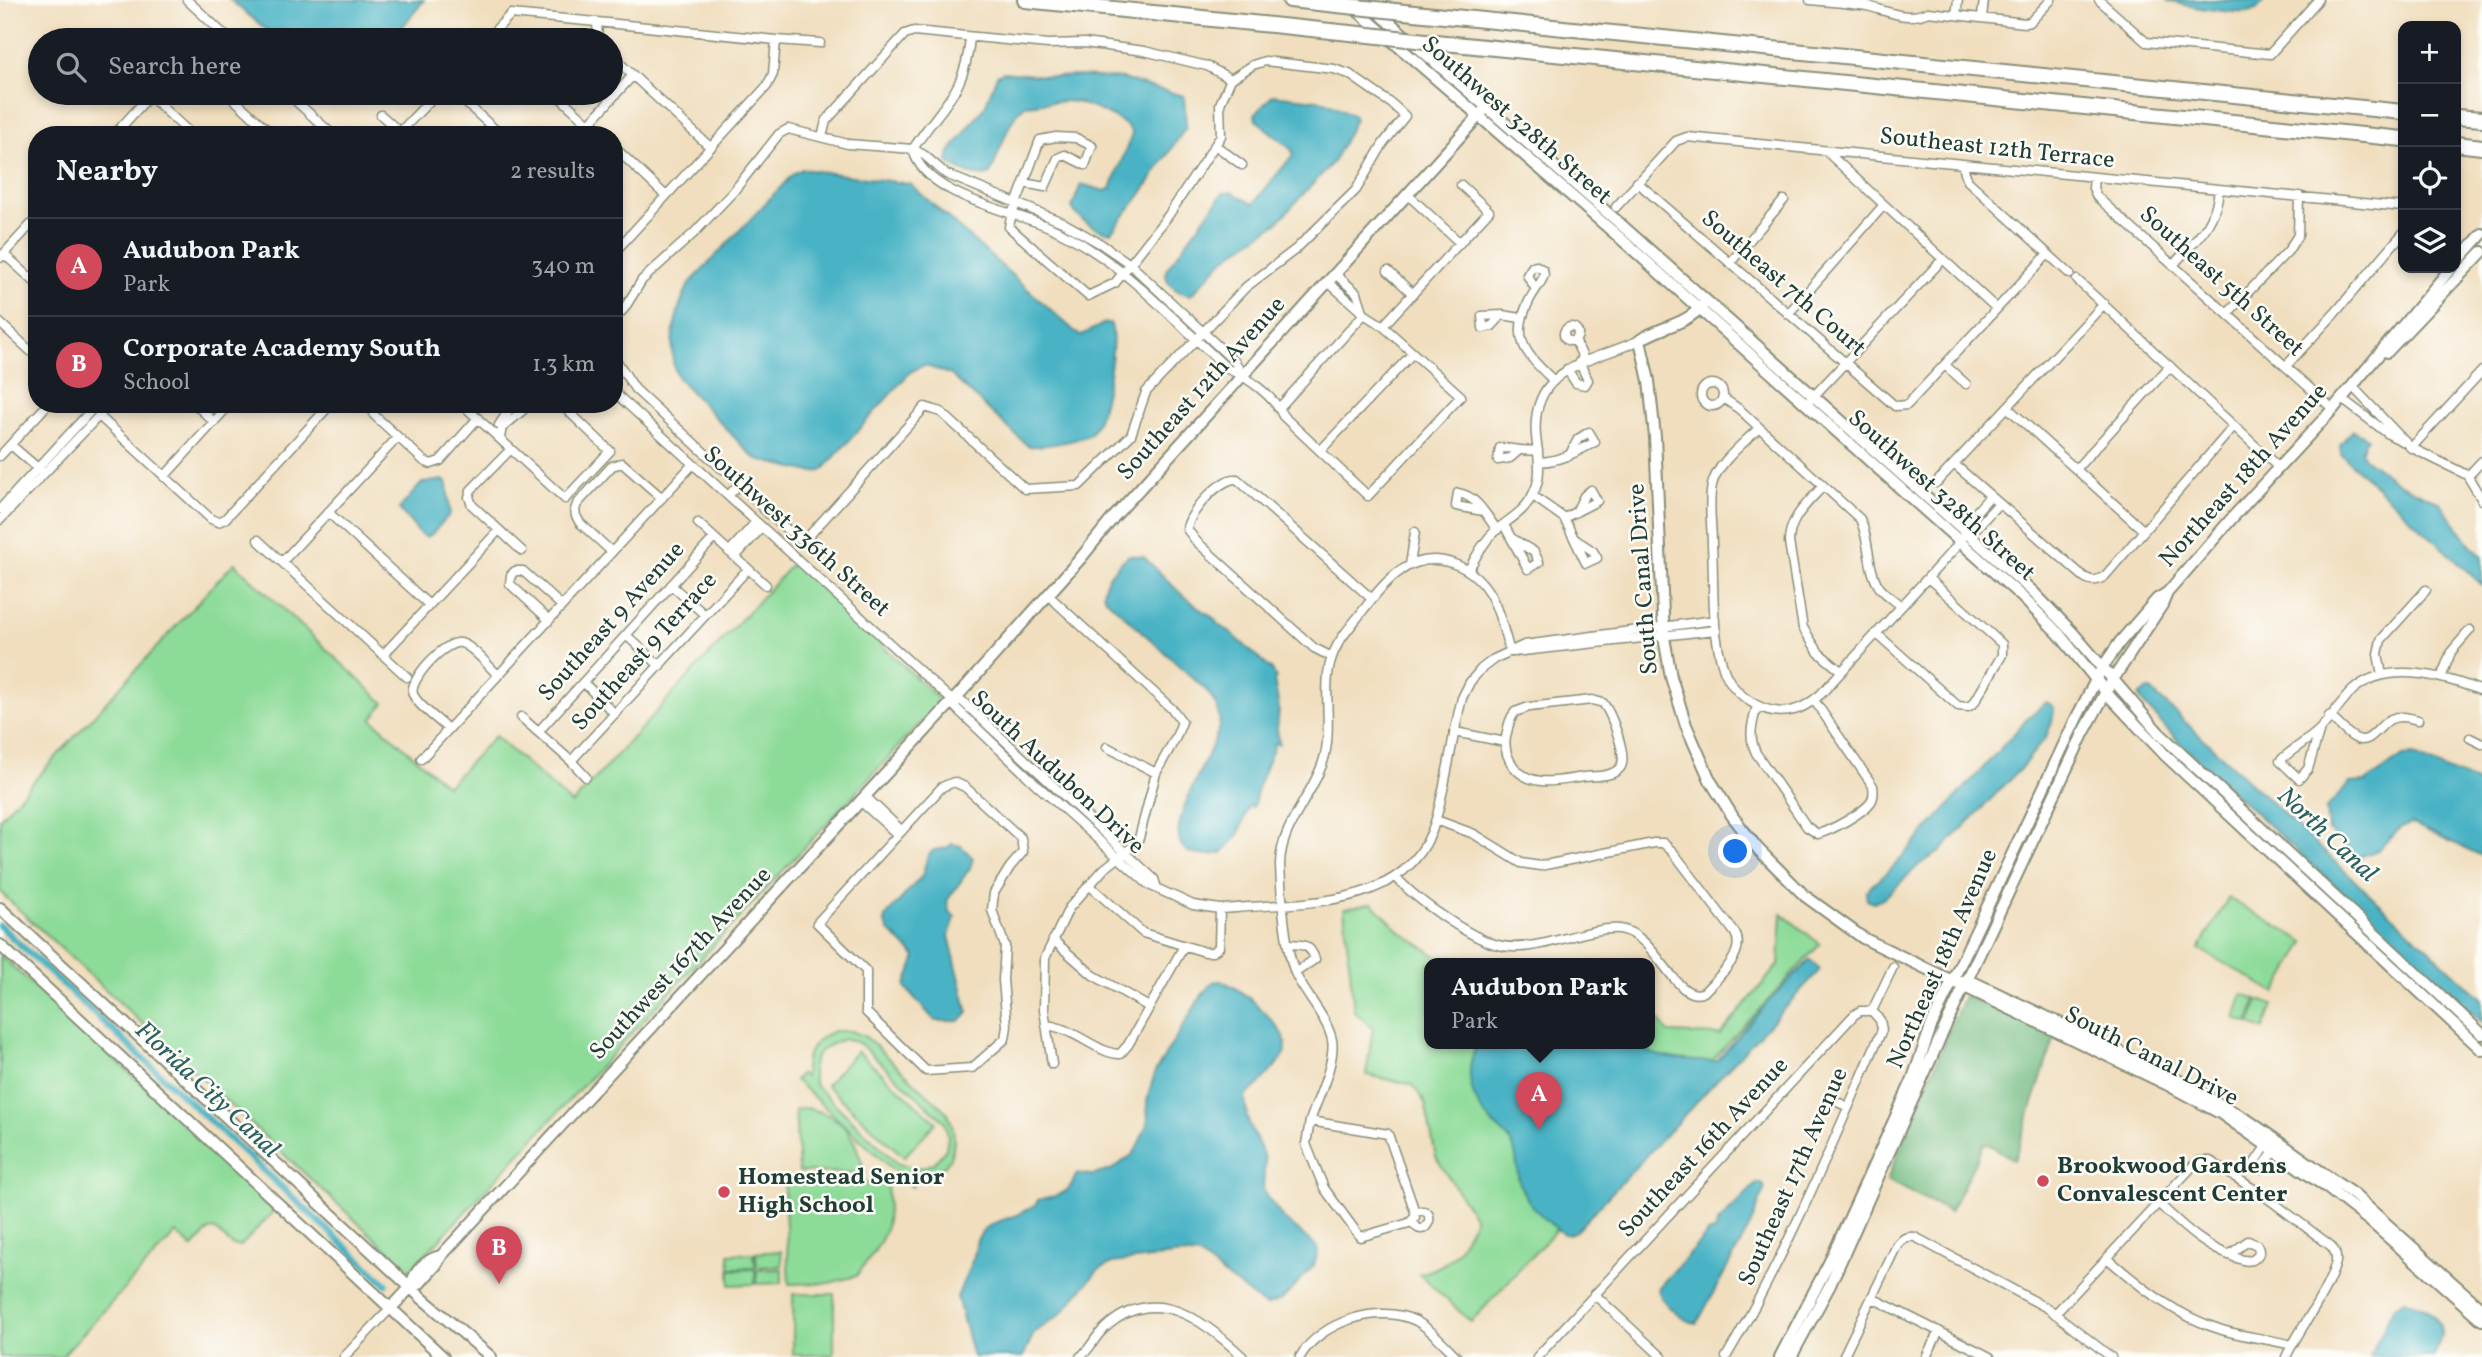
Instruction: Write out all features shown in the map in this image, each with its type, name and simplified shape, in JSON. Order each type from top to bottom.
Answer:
[{"type":"highway","points":[[1025,0],[2398,138]]},
{"type":"highway","points":[[1290,0],[2398,111]]},
{"type":"highway","points":[[2461,118],[2482,120]]},
{"type":"highway","points":[[2461,145],[2482,147]]},
{"type":"street","points":[[187,0],[217,28]]},
{"type":"street","name":"Southwest 328th Street","points":[[1346,0],[1482,112],[2046,604],[2159,733],[2482,1034]]},
{"type":"street","name":"Southwest 328th Street","points":[[1364,0],[1482,112]]},
{"type":"street","points":[[1810,0],[1870,3],[1886,14],[1918,17],[1928,12],[2030,22],[2051,0]]},
{"type":"street","points":[[1956,15],[1958,0]]},
{"type":"street","points":[[1982,17],[1984,0]]},
{"type":"street","points":[[2099,0],[2146,42],[2270,54],[2318,0]]},
{"type":"street","points":[[500,28],[511,14],[820,43]]},
{"type":"street","points":[[597,22],[597,28]]},
{"type":"street","points":[[822,138],[825,121],[905,34],[914,31],[1048,44],[1084,43],[1144,51],[1208,66],[1231,79]]},
{"type":"street","points":[[913,149],[955,94],[968,61],[971,38]]},
{"type":"street","points":[[623,236],[666,195],[767,86],[773,74],[776,40]]},
{"type":"street","points":[[623,371],[635,389],[721,468],[742,481],[755,501],[800,540],[807,538],[925,407],[941,412],[1025,489],[1079,486],[1131,435],[1146,392],[1246,287],[1296,249],[1356,190],[1383,145],[1405,116],[1349,74],[1334,69],[1265,61],[1253,65],[1231,79],[1220,104],[1221,136],[1168,216],[1115,283],[1088,296],[1009,227],[1013,213],[1024,183],[1040,140],[1056,137],[1076,138],[1092,146],[1085,165],[1065,155],[1058,158],[1045,187],[1024,183]]},
{"type":"street","points":[[623,66],[710,147]]},
{"type":"street","points":[[623,86],[633,75]]},
{"type":"street","points":[[122,126],[141,105]]},
{"type":"street","points":[[162,105],[183,126]]},
{"type":"street","points":[[240,105],[263,126]]},
{"type":"street","points":[[300,105],[323,126]]},
{"type":"street","points":[[407,126],[426,105]]},
{"type":"street","points":[[468,105],[491,126]]},
{"type":"street","points":[[568,105],[589,124],[606,105]]},
{"type":"street","name":"Southeast 12th Avenue","points":[[953,701],[1113,518],[1482,112]]},
{"type":"street","points":[[381,116],[393,126]]},
{"type":"street","points":[[623,310],[642,280],[693,234],[733,192],[779,134],[788,129],[848,144],[913,149],[946,174],[1062,222],[1130,264],[1235,362],[1242,375]]},
{"type":"street","name":"Southeast 12th Terrace","points":[[1616,207],[1676,141],[1687,137],[2398,206]]},
{"type":"street","points":[[1215,145],[1242,165]]},
{"type":"street","points":[[913,149],[916,159],[931,178],[957,193],[1049,227],[1083,244],[1123,273],[1227,369],[1242,375],[1279,408],[1283,416],[1368,496],[1461,396],[1383,326],[1364,314],[1357,293],[1332,278]]},
{"type":"street","points":[[1827,152],[1996,308]]},
{"type":"street","points":[[623,155],[666,195]]},
{"type":"street","points":[[1962,164],[1968,181],[2279,468]]},
{"type":"street","name":"Southeast 5th Street","points":[[2094,178],[2093,188],[2098,197],[2333,409]]},
{"type":"street","name":"Southeast 7th Court","points":[[1637,182],[1889,403],[1895,406],[1907,405],[1945,365]]},
{"type":"street","points":[[1383,326],[1489,211],[1461,185]]},
{"type":"street","points":[[2172,265],[2211,222],[2219,190]]},
{"type":"street","points":[[1407,194],[1460,243]]},
{"type":"street","points":[[2227,314],[2288,251],[2298,235],[2299,196]]},
{"type":"street","points":[[1730,264],[1784,200]]},
{"type":"street","points":[[1788,314],[1883,206]]},
{"type":"street","points":[[28,228],[2,256],[28,277]]},
{"type":"street","points":[[2461,257],[2482,234]]},
{"type":"street","points":[[2286,366],[2398,239]]},
{"type":"street","name":"Northeast 18th Avenue","points":[[2352,386],[2482,252]]},
{"type":"street","points":[[1966,384],[1945,365],[2048,254]]},
{"type":"street","points":[[1810,400],[1942,260]]},
{"type":"street","points":[[1388,271],[1413,294]]},
{"type":"street","name":"Northeast 18th Avenue","points":[[1780,1357],[1830,1261],[1912,1082],[1932,1024],[2102,668],[2157,599],[2167,593],[2342,399],[2447,273]]},
{"type":"street","points":[[1535,288],[1521,318],[1520,335],[1531,358],[1554,382]]},
{"type":"street","points":[[1936,483],[2104,304]]},
{"type":"street","points":[[1468,571],[1483,545],[1518,515],[1533,496],[1538,482],[1539,462],[1537,416],[1542,401],[1554,382],[1567,369],[1581,361],[1684,322],[1703,305]]},
{"type":"street","points":[[1279,408],[1364,314]]},
{"type":"street","points":[[1503,315],[1521,318]]},
{"type":"street","points":[[0,323],[28,349]]},
{"type":"street","points":[[1567,369],[1576,383],[1585,385],[1588,380],[1574,340]]},
{"type":"street","name":"South Canal Drive","points":[[1640,340],[1649,381],[1656,437],[1664,632],[1671,677],[1697,754],[1721,799],[1758,849],[1792,885],[1846,928],[1889,952],[1952,982],[1966,984],[2170,1086],[2273,1144],[2354,1195],[2482,1309]]},
{"type":"street","points":[[1320,451],[1412,353]]},
{"type":"street","points":[[2076,469],[2170,366]]},
{"type":"street","points":[[2408,445],[2482,371]]},
{"type":"street","points":[[2352,386],[2408,445]]},
{"type":"street","points":[[1723,398],[1860,519],[1865,528],[1874,577],[1880,588],[1901,606]]},
{"type":"street","points":[[2342,399],[2390,435],[2468,476],[2482,500]]},
{"type":"street","name":"Southwest 336th Street","points":[[623,400],[953,701]]},
{"type":"street","points":[[2007,407],[2143,530]]},
{"type":"street","points":[[0,456],[40,413]]},
{"type":"street","points":[[51,461],[90,413]]},
{"type":"street","points":[[0,509],[102,413]]},
{"type":"street","points":[[204,413],[214,422]]},
{"type":"street","points":[[164,477],[222,413]]},
{"type":"street","points":[[99,416],[211,519],[218,522],[225,519],[323,413]]},
{"type":"street","points":[[472,413],[565,499],[610,450],[571,413]]},
{"type":"street","points":[[490,428],[500,424],[507,413]]},
{"type":"street","points":[[500,438],[502,428],[519,415],[514,413]]},
{"type":"street","points":[[374,415],[424,461],[431,464],[440,461],[478,418]]},
{"type":"street","points":[[1954,464],[2090,581],[2105,576],[2235,426]]},
{"type":"street","points":[[1759,428],[1716,474],[1710,498],[1715,620],[1723,668],[1731,684],[1758,706],[1797,710],[1814,700],[1966,534],[1977,527],[1999,503]]},
{"type":"street","points":[[282,562],[398,437]]},
{"type":"street","points":[[11,445],[41,471]]},
{"type":"street","points":[[511,449],[471,491],[469,497],[472,505],[522,551]]},
{"type":"street","points":[[1517,452],[1538,450]]},
{"type":"street","points":[[1539,462],[1569,456]]},
{"type":"street","points":[[2468,476],[2482,461]]},
{"type":"street","points":[[612,552],[580,523],[576,516],[577,504],[611,466],[622,463],[662,498]]},
{"type":"street","points":[[421,759],[693,464]]},
{"type":"street","points":[[0,520],[41,471]]},
{"type":"street","points":[[1332,657],[1314,648],[1188,532],[1188,521],[1222,484],[1229,479],[1237,479],[1372,599]]},
{"type":"street","points":[[728,496],[742,481]]},
{"type":"street","points":[[1823,486],[1795,517],[1789,530],[1789,542],[1803,628],[1819,653],[1841,671]]},
{"type":"street","points":[[1533,496],[1564,518],[1574,539]]},
{"type":"street","points":[[1966,534],[1969,520],[1990,496]]},
{"type":"street","points":[[1483,511],[1513,539]]},
{"type":"street","points":[[328,512],[429,605]]},
{"type":"street","points":[[1564,518],[1576,512]]},
{"type":"street","points":[[698,523],[766,585]]},
{"type":"street","points":[[732,554],[759,524]]},
{"type":"street","points":[[383,654],[499,530]]},
{"type":"street","points":[[1410,565],[1415,531]]},
{"type":"street","name":"Southwest 328th Street","points":[[1966,534],[2165,755],[2482,1050]]},
{"type":"street","name":"Southeast 9 Avenue","points":[[538,732],[714,538]]},
{"type":"street","points":[[258,540],[407,677]]},
{"type":"street","points":[[1310,1121],[1388,1134],[1413,1216],[1409,1223],[1360,1237],[1324,1188],[1306,1144],[1310,1121],[1329,1065],[1332,1040],[1289,957],[1280,862],[1286,838],[1323,763],[1332,657],[1388,579],[1410,565],[1442,562],[1468,571],[1484,585],[1492,596],[1510,652]]},
{"type":"street","name":"Southeast 9 Terrace","points":[[571,761],[748,569]]},
{"type":"street","points":[[549,620],[510,584],[511,575],[515,571],[523,571],[562,606]]},
{"type":"street","points":[[1876,633],[1958,706],[1968,707],[1974,703],[2002,655],[2002,644],[1927,578]]},
{"type":"street","points":[[671,585],[705,615]]},
{"type":"street","points":[[2382,675],[2378,654],[2381,640],[2426,590]]},
{"type":"street","name":"Northeast 18th Avenue","points":[[1791,1357],[1836,1273],[2057,789],[2106,691],[2167,593]]},
{"type":"street","points":[[1048,595],[1181,718],[1179,730],[1156,773],[1141,835],[1069,908],[1043,966],[1046,1025],[1052,1064]]},
{"type":"street","name":"South Audubon Drive","points":[[1664,632],[1715,620]]},
{"type":"street","name":"South Audubon Drive","points":[[953,701],[956,708],[1121,855],[1149,885],[1193,905],[1220,909],[1358,895],[1374,890],[1396,877],[1421,852],[1436,820],[1462,698],[1469,682],[1488,663],[1524,645],[1716,630]]},
{"type":"street","points":[[2441,678],[2451,652],[2470,630]]},
{"type":"street","points":[[626,635],[660,666]]},
{"type":"street","points":[[448,729],[416,700],[412,688],[416,678],[447,645],[456,642],[466,646],[498,675]]},
{"type":"street","points":[[2116,648],[2127,657]]},
{"type":"street","points":[[2320,729],[2280,761],[2299,779],[2308,769],[2320,729],[2360,684],[2382,675],[2403,674],[2441,678],[2482,691]]},
{"type":"street","points":[[583,682],[615,714]]},
{"type":"street","points":[[1598,700],[1611,714],[1624,761],[1617,771],[1605,775],[1550,781],[1532,780],[1525,778],[1512,765],[1508,758],[1506,742],[1511,717],[1520,709],[1598,700]]},
{"type":"street","points":[[1758,706],[1750,728],[1751,743],[1807,827],[1818,834],[1831,830],[1870,804],[1874,794],[1873,786],[1814,700]]},
{"type":"street","name":"Southwest 167th Avenue","points":[[391,1308],[411,1287],[419,1284],[441,1256],[953,701]]},
{"type":"street","points":[[2329,716],[2354,738],[2361,740],[2372,736],[2392,718],[2418,720]]},
{"type":"street","points":[[521,717],[586,777]]},
{"type":"street","points":[[1455,732],[1506,742]]},
{"type":"street","points":[[2470,738],[2482,744]]},
{"type":"street","points":[[1107,747],[1156,773]]},
{"type":"street","points":[[954,782],[965,787],[1021,838],[1023,852],[994,893],[992,910],[1005,946],[1005,1039],[971,1068],[926,1071],[866,1012],[866,971],[817,923],[900,833],[942,787],[954,782]]},
{"type":"street","points":[[2039,797],[2049,790],[2057,789]]},
{"type":"street","points":[[862,798],[900,833]]},
{"type":"street","points":[[1396,877],[1424,903],[1473,934],[1498,945],[1532,946],[1610,929],[1635,934],[1649,945],[1684,990],[1696,995],[1704,992],[1736,954],[1739,945],[1735,933],[1674,852],[1663,843],[1646,844],[1540,866],[1521,863],[1474,834],[1436,820]]},
{"type":"street","points":[[2242,826],[2255,823]]},
{"type":"street","points":[[2011,857],[2018,873]]},
{"type":"street","points":[[1090,885],[1143,933],[1205,952],[1217,950],[1220,943],[1220,909]]},
{"type":"street","points":[[0,908],[411,1287],[491,1357]]},
{"type":"street","points":[[1053,940],[1093,975],[1149,1007]]},
{"type":"street","points":[[1288,944],[1306,946],[1311,949],[1315,959],[1295,973]]},
{"type":"street","points":[[0,945],[443,1357]]},
{"type":"street","points":[[1046,1025],[1062,1027],[1107,1052],[1120,1054],[1128,1045],[1184,946]]},
{"type":"street","points":[[1872,1011],[1893,967]]},
{"type":"street","name":"Southeast 16th Avenue","points":[[1541,1355],[1594,1294],[1854,1015],[1860,1011],[1872,1011]]},
{"type":"street","name":"Southeast 17th Avenue","points":[[1726,1357],[1759,1301],[1789,1241],[1882,1030],[1881,1020],[1872,1011]]},
{"type":"street","points":[[1831,1099],[1848,1107]]},
{"type":"street","name":"South Canal Drive","points":[[2273,1144],[2371,1222],[2482,1320]]},
{"type":"street","points":[[2055,1314],[2192,1167],[2205,1160],[2232,1174],[2286,1211],[2332,1246],[2335,1252],[2336,1262],[2286,1357]]},
{"type":"street","points":[[2158,1203],[2202,1242],[2230,1255]]},
{"type":"street","points":[[1843,1357],[1902,1239],[1908,1236],[1916,1237],[2026,1294],[2105,1355]]},
{"type":"street","points":[[2107,1258],[2150,1295],[2186,1317],[2227,1331],[2292,1345]]},
{"type":"street","points":[[1594,1294],[1662,1357]]},
{"type":"street","points":[[1872,1298],[1990,1357]]},
{"type":"street","points":[[1080,1357],[1106,1326],[1124,1315],[1136,1309],[1164,1307],[1195,1318],[1243,1357]]},
{"type":"street","points":[[344,1357],[391,1308]]},
{"type":"street","points":[[1300,1357],[1305,1347],[1327,1328],[1347,1320],[1384,1315],[1416,1321],[1457,1357]]},
{"type":"street","points":[[1926,1357],[1939,1331]]},
{"type":"green space","points":[[794,562],[941,701],[410,1271],[0,892],[0,818],[234,563],[384,703],[372,719],[447,786],[495,736],[572,804]]},
{"type":"green space","points":[[2228,898],[2305,942],[2276,993],[2199,949]]},
{"type":"green space","points":[[1372,903],[1401,932],[1439,958],[1424,958],[1424,1049],[1655,1049],[1655,1016],[1669,1033],[1720,1035],[1779,964],[1782,914],[1820,944],[1471,1322],[1419,1274],[1440,1266],[1455,1254],[1475,1218],[1436,1157],[1425,1103],[1413,1085],[1366,1075],[1373,1028],[1354,1011],[1344,909]]},
{"type":"green space","points":[[0,955],[235,1169],[272,1207],[272,1213],[241,1246],[233,1246],[214,1229],[209,1230],[192,1248],[176,1233],[61,1357],[0,1357]]},
{"type":"green space","points":[[2243,994],[2257,999],[2248,1023],[2235,1018]]},
{"type":"green space","points":[[1964,996],[2057,1031],[2014,1160],[1985,1142],[1950,1212],[1887,1180]]},
{"type":"green space","points":[[2259,1000],[2273,1005],[2264,1029],[2250,1024]]},
{"type":"green space","points":[[834,1031],[851,1031],[866,1037],[947,1112],[954,1134],[951,1155],[939,1170],[916,1178],[912,1187],[795,1080],[800,1074],[805,1077],[806,1061],[811,1048]],"holes":[[[845,1039],[859,1043],[945,1122],[948,1136],[946,1149],[934,1163],[921,1168],[898,1164],[815,1085],[814,1060],[822,1049]]]},
{"type":"green space","points":[[857,1051],[936,1122],[904,1157],[826,1085]]},
{"type":"green space","points":[[807,1108],[832,1117],[847,1130],[865,1173],[799,1172],[795,1110]]},
{"type":"green space","points":[[790,1182],[887,1184],[888,1213],[884,1234],[856,1276],[829,1283],[789,1284],[784,1189]]},
{"type":"green space","points":[[781,1251],[782,1266],[757,1267],[756,1253]]},
{"type":"green space","points":[[754,1253],[755,1268],[730,1268],[729,1254]]},
{"type":"green space","points":[[755,1269],[755,1284],[730,1285],[730,1270]]},
{"type":"green space","points":[[782,1269],[782,1283],[757,1284],[757,1270]]},
{"type":"green space","points":[[793,1294],[834,1294],[834,1355],[793,1355]]},
{"type":"water","points":[[230,0],[424,0],[403,28],[264,28]]},
{"type":"water","points":[[2166,0],[2265,0],[2252,11],[2235,12]]},
{"type":"water","points":[[1003,72],[1122,79],[1184,96],[1186,127],[1140,196],[1111,232],[1088,224],[1072,207],[1081,184],[1105,191],[1111,188],[1132,134],[1124,124],[1099,110],[1070,101],[1025,105],[1013,119],[990,174],[975,175],[948,162],[950,152],[985,106],[997,75]]},
{"type":"water","points":[[1273,95],[1325,101],[1353,115],[1355,119],[1334,161],[1277,223],[1224,259],[1191,295],[1181,293],[1167,280],[1166,270],[1223,193],[1232,192],[1253,204],[1293,155],[1292,150],[1256,120],[1255,114]]},
{"type":"water","points":[[802,169],[910,184],[1080,336],[1110,323],[1113,344],[1108,378],[1100,413],[1091,433],[1070,441],[1028,446],[951,375],[924,365],[910,372],[822,471],[811,472],[752,456],[678,378],[672,356],[674,330],[680,304],[690,283],[793,174]]},
{"type":"water","points":[[2353,430],[2367,438],[2361,452],[2364,458],[2400,484],[2441,503],[2470,545],[2482,556],[2482,585],[2341,454],[2340,444]]},
{"type":"water","points":[[443,480],[447,483],[450,514],[426,537],[420,534],[399,509],[422,483]]},
{"type":"water","points":[[1129,555],[1144,557],[1177,590],[1229,631],[1272,670],[1276,678],[1279,744],[1275,743],[1253,807],[1249,806],[1238,836],[1222,853],[1195,854],[1181,845],[1179,829],[1184,808],[1219,726],[1218,712],[1207,691],[1104,597],[1107,579]]},
{"type":"water","name":"North Canal","points":[[2151,690],[2482,999],[2482,1022],[2182,745],[2139,696]]},
{"type":"water","points":[[2047,702],[2054,707],[2046,737],[2020,769],[1940,852],[1920,864],[1883,899],[1874,903],[1867,900],[1866,892],[1869,888],[1894,866],[2030,716]]},
{"type":"water","points":[[2412,755],[2482,785],[2482,856],[2413,824],[2401,827],[2378,850],[2357,858],[2328,830],[2326,808],[2350,783],[2366,782],[2403,756]]},
{"type":"water","points":[[952,844],[961,846],[973,858],[970,868],[947,901],[949,911],[955,917],[949,936],[968,1013],[959,1021],[935,1021],[905,987],[916,957],[889,931],[884,921],[922,876],[928,855]]},
{"type":"water","points":[[1810,960],[1820,969],[1576,1231],[1567,1235],[1562,1233],[1536,1210],[1522,1188],[1511,1142],[1485,1115],[1474,1096],[1470,1065],[1476,1049],[1642,1049],[1686,1060],[1717,1061],[1768,1002]]},
{"type":"water","points":[[1220,981],[1249,998],[1279,1029],[1284,1039],[1286,1047],[1281,1059],[1245,1096],[1247,1118],[1265,1159],[1265,1194],[1283,1218],[1316,1246],[1318,1252],[1314,1265],[1282,1300],[1265,1306],[1199,1256],[1181,1254],[1112,1263],[1098,1270],[1062,1313],[1034,1333],[1023,1357],[973,1357],[957,1297],[974,1256],[977,1240],[992,1224],[1019,1214],[1038,1200],[1064,1193],[1077,1174],[1093,1175],[1111,1170],[1132,1155],[1148,1122],[1147,1101],[1155,1072],[1203,993],[1213,982]]},
{"type":"water","points":[[1757,1183],[1762,1183],[1765,1188],[1751,1224],[1697,1323],[1686,1320],[1667,1305],[1658,1288],[1708,1233],[1716,1230],[1717,1223]]},
{"type":"water","points":[[2406,1301],[2424,1308],[2438,1321],[2441,1334],[2434,1357],[2370,1357],[2394,1306]]},
{"type":"waterway","name":"Florida City Canal","points":[[0,926],[386,1284]]},
{"type":"place","name":"Audubon Park","points":[[1539,1130]]},
{"type":"place","name":"Brookwood Gardens Convalescent Center","points":[[2043,1181]]},
{"type":"place","name":"Homestead Senior High School","points":[[724,1192]]},
{"type":"place","name":"Corporate Academy South","points":[[499,1284]]}]
